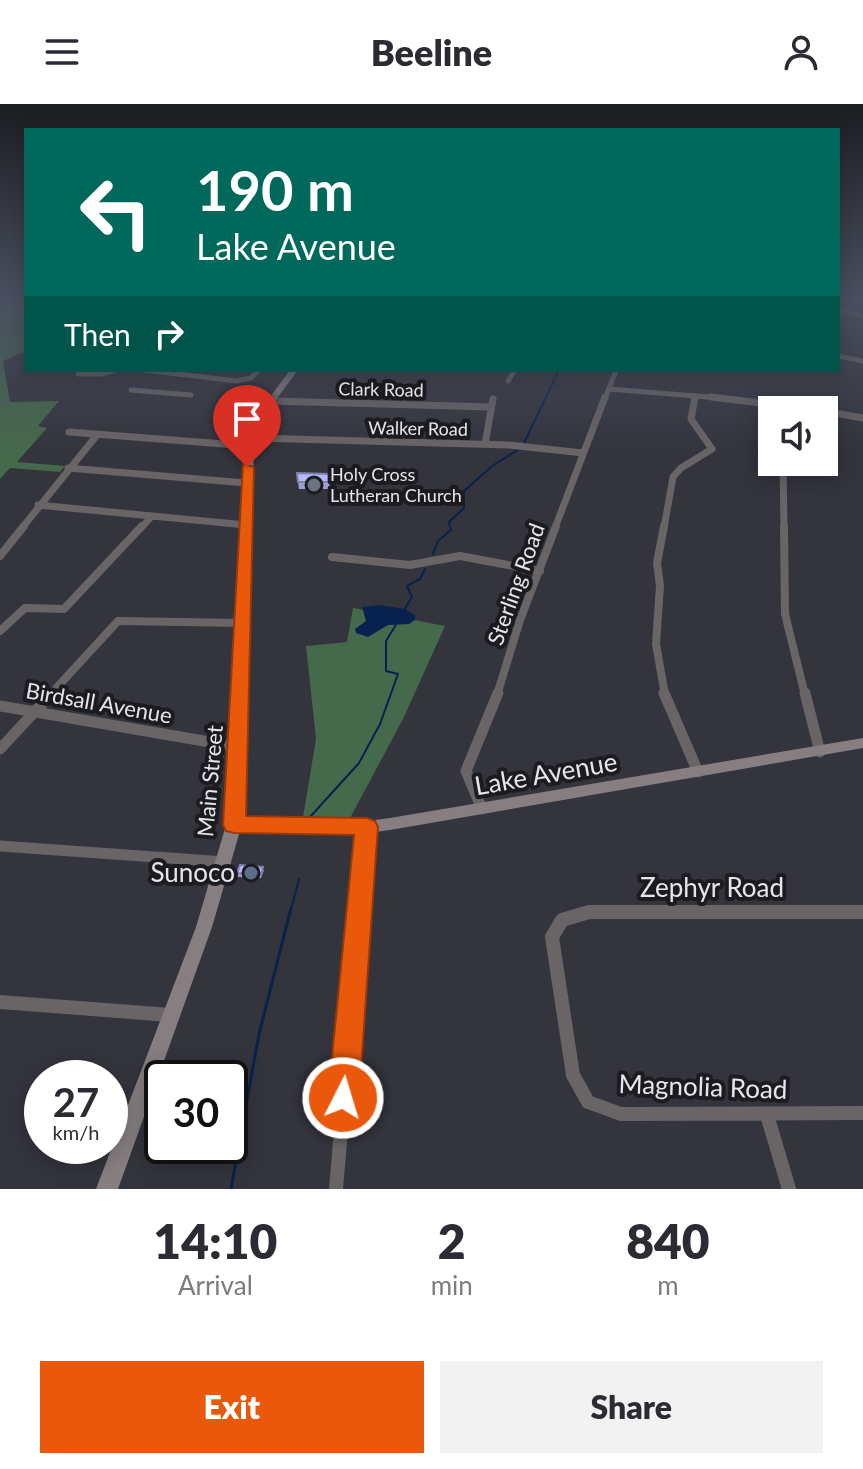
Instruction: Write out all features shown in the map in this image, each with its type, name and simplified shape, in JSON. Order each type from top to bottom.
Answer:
[{"type":"main road","name":"Main Street","points":[[107,1189],[226,862],[234,825],[239,747],[246,483],[251,442],[271,401],[293,372]]},
{"type":"main road","name":"Lake Avenue","points":[[234,825],[367,827],[863,743]]},
{"type":"street","points":[[840,356],[863,361]]},
{"type":"street","points":[[78,374],[108,372]]},
{"type":"street","points":[[162,372],[243,380],[256,372]]},
{"type":"street","points":[[508,381],[514,372]]},
{"type":"street","name":"Sterling Road","points":[[482,809],[466,771],[491,714],[520,620],[615,372]]},
{"type":"street","points":[[131,390],[188,398],[208,378]]},
{"type":"street","points":[[609,389],[758,404]]},
{"type":"street","points":[[695,396],[691,419],[712,449],[677,470],[673,477],[657,563],[661,576],[655,649],[659,675],[698,772]]},
{"type":"street","points":[[485,444],[493,399]]},
{"type":"street","name":"Clark Road","points":[[271,401],[491,407]]},
{"type":"street","points":[[838,414],[863,418]]},
{"type":"street","name":"Walker Road","points":[[69,432],[251,442],[485,444],[583,453]]},
{"type":"street","points":[[0,556],[97,435]]},
{"type":"street","points":[[68,468],[246,483]]},
{"type":"street","points":[[783,476],[785,614],[820,752]]},
{"type":"street","points":[[38,505],[246,525]]},
{"type":"street","points":[[0,631],[25,608],[64,609],[151,517]]},
{"type":"street","points":[[332,557],[410,565],[460,556],[540,571]]},
{"type":"street","points":[[0,749],[118,621],[243,623]]},
{"type":"street","name":"Birdsall Avenue","points":[[0,706],[239,747]]},
{"type":"street","points":[[336,1189],[367,827]]},
{"type":"street","points":[[0,846],[226,862]]},
{"type":"street","name":"Zephyr Road","points":[[562,920],[589,912],[863,912]]},
{"type":"street","name":"Magnolia Road","points":[[562,920],[552,937],[573,1075],[588,1102],[621,1114],[863,1113]]},
{"type":"street","points":[[0,1002],[170,1015]]},
{"type":"street","points":[[767,1115],[789,1189]]},
{"type":"green space","points":[[0,350],[24,350],[3,361],[10,402],[59,401],[38,426],[47,428],[17,462],[65,466],[60,472],[10,468],[0,479]]},
{"type":"green space","points":[[353,608],[445,626],[403,719],[349,820],[328,822],[303,817],[316,739],[306,646],[347,642]]},
{"type":"water","points":[[379,605],[405,609],[415,615],[415,620],[409,624],[388,625],[368,637],[356,633],[355,629],[366,621],[362,607]]},
{"type":"building","points":[[297,473],[329,474],[330,482],[298,482]]},
{"type":"building","points":[[240,865],[263,867],[261,875],[237,873]]},
{"type":"waterway","points":[[524,443],[558,372]]},
{"type":"waterway","points":[[433,554],[438,541],[451,530],[449,522],[464,508],[464,491],[491,467],[519,449]]},
{"type":"waterway","points":[[404,610],[412,597],[407,586],[420,579],[425,569]]},
{"type":"waterway","points":[[310,817],[359,763],[380,724],[398,674],[386,671],[386,641],[397,623]]},
{"type":"waterway","points":[[291,910],[299,879]]},
{"type":"waterway","points":[[231,1189],[259,1034],[291,908]]},
{"type":"place","name":"Holy Cross Lutheran Church","points":[[314,485]]},
{"type":"place","name":"Sunoco","points":[[251,873]]},
{"type":"route","points":[[247,467],[234,825],[367,827],[343,1098]]}]
